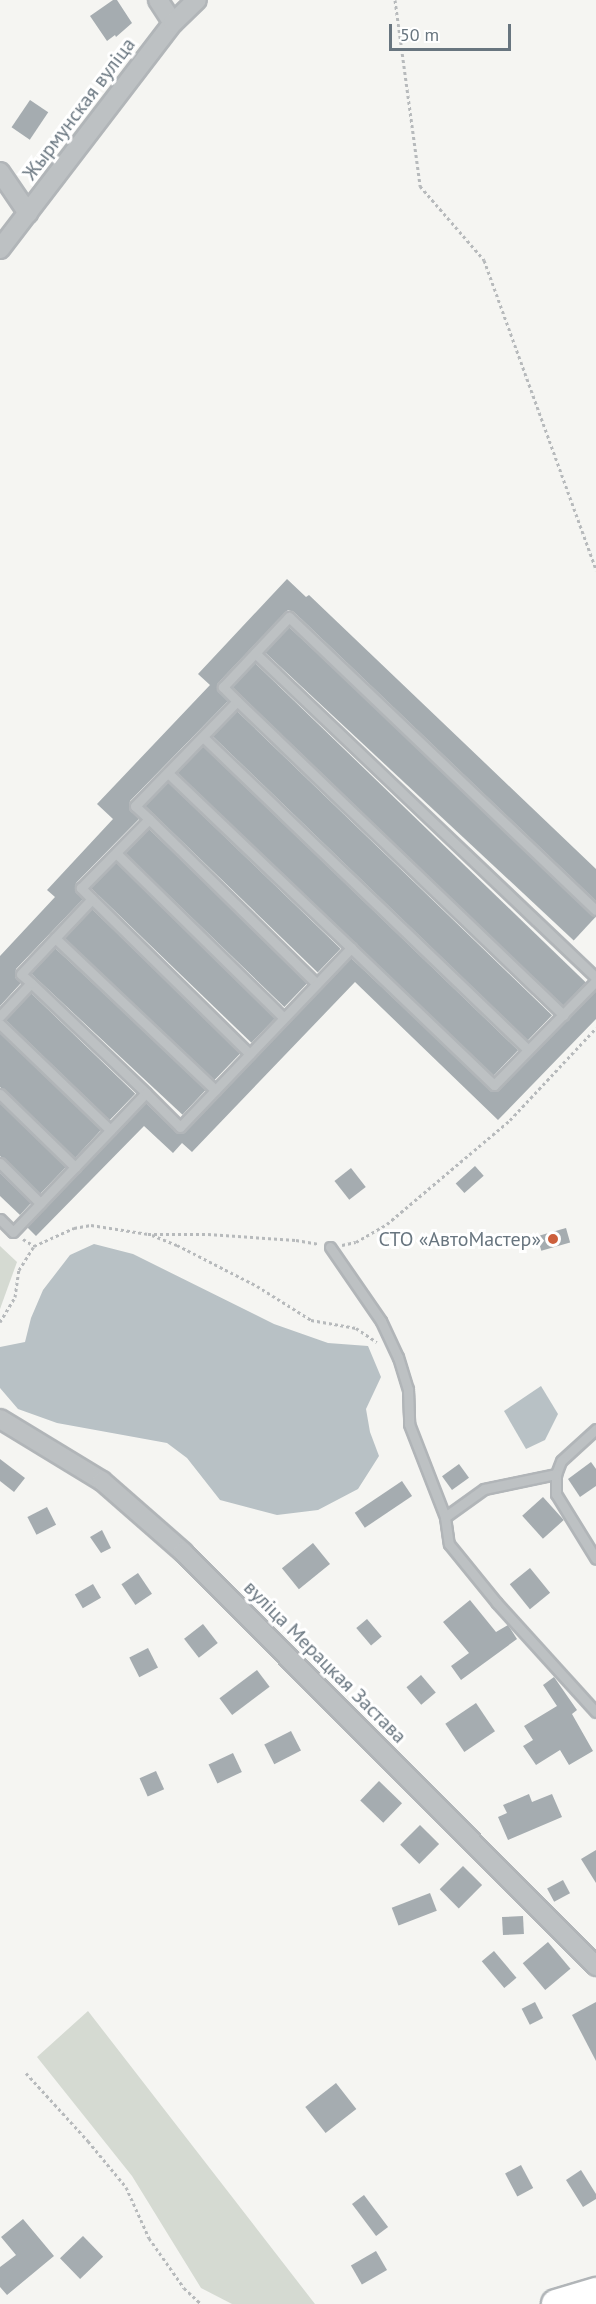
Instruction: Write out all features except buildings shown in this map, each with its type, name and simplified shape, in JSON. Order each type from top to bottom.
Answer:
[{"type":"main road","points":[[556,2304],[596,2292]]},
{"type":"street","points":[[158,0],[173,23]]},
{"type":"street","name":"Жырмунская вуліца","points":[[0,249],[173,23],[197,0]]},
{"type":"street","points":[[0,172],[28,213]]},
{"type":"street","name":"вуліца Мерацкая Застава","points":[[0,1419],[102,1481],[183,1551],[596,1966]]},
{"type":"lane","points":[[563,1015],[223,687],[289,617],[596,910]]},
{"type":"lane","points":[[168,773],[494,1085],[596,980],[255,653]]},
{"type":"lane","points":[[237,701],[135,806],[317,984]]},
{"type":"lane","points":[[203,737],[528,1050]]},
{"type":"lane","points":[[149,819],[81,888],[250,1054]]},
{"type":"lane","points":[[116,854],[284,1018]]},
{"type":"lane","points":[[92,898],[21,974],[180,1127],[351,948]]},
{"type":"lane","points":[[55,938],[215,1090]]},
{"type":"lane","points":[[0,1016],[31,984]]},
{"type":"lane","points":[[0,1024],[110,1130]]},
{"type":"lane","points":[[0,1220],[14,1232],[146,1093]]},
{"type":"lane","points":[[0,1094],[75,1167]]},
{"type":"lane","points":[[0,1163],[40,1203]]},
{"type":"lane","points":[[330,1246],[381,1321],[398,1357],[408,1389],[409,1424],[445,1517],[449,1544],[497,1603],[596,1712]]},
{"type":"lane","points":[[596,1429],[561,1461],[556,1474],[556,1494],[596,1559]]},
{"type":"lane","points":[[445,1517],[484,1489],[556,1474]]},
{"type":"path","points":[[395,0],[420,186],[484,260],[596,570]]},
{"type":"path","points":[[0,1322],[15,1298],[19,1270],[34,1246],[74,1228],[91,1225],[148,1234],[208,1234],[296,1240],[330,1246],[356,1242],[387,1224],[510,1120],[596,1028]]},
{"type":"path","points":[[14,1232],[34,1246]]},
{"type":"path","points":[[148,1234],[177,1245],[257,1286],[310,1320],[356,1328],[398,1357]]},
{"type":"path","points":[[26,2073],[88,2140],[126,2187],[149,2238],[184,2288],[201,2304]]},
{"type":"shaded area","points":[[94,1244],[133,1254],[274,1324],[328,1343],[368,1346],[381,1377],[366,1409],[370,1432],[379,1456],[358,1489],[318,1510],[277,1515],[220,1500],[187,1458],[167,1443],[57,1423],[18,1409],[0,1388],[0,1347],[25,1342],[31,1318],[43,1290],[70,1255]]},
{"type":"shaded area","points":[[0,1246],[17,1262],[0,1309]]},
{"type":"shaded area","points":[[541,1386],[558,1414],[545,1440],[526,1449],[504,1411]]},
{"type":"shaded area","points":[[88,2011],[315,2304],[232,2304],[201,2288],[132,2176],[37,2057]]},
{"type":"place","name":"СТО «АвтоМастер»","points":[[553,1239]]}]
